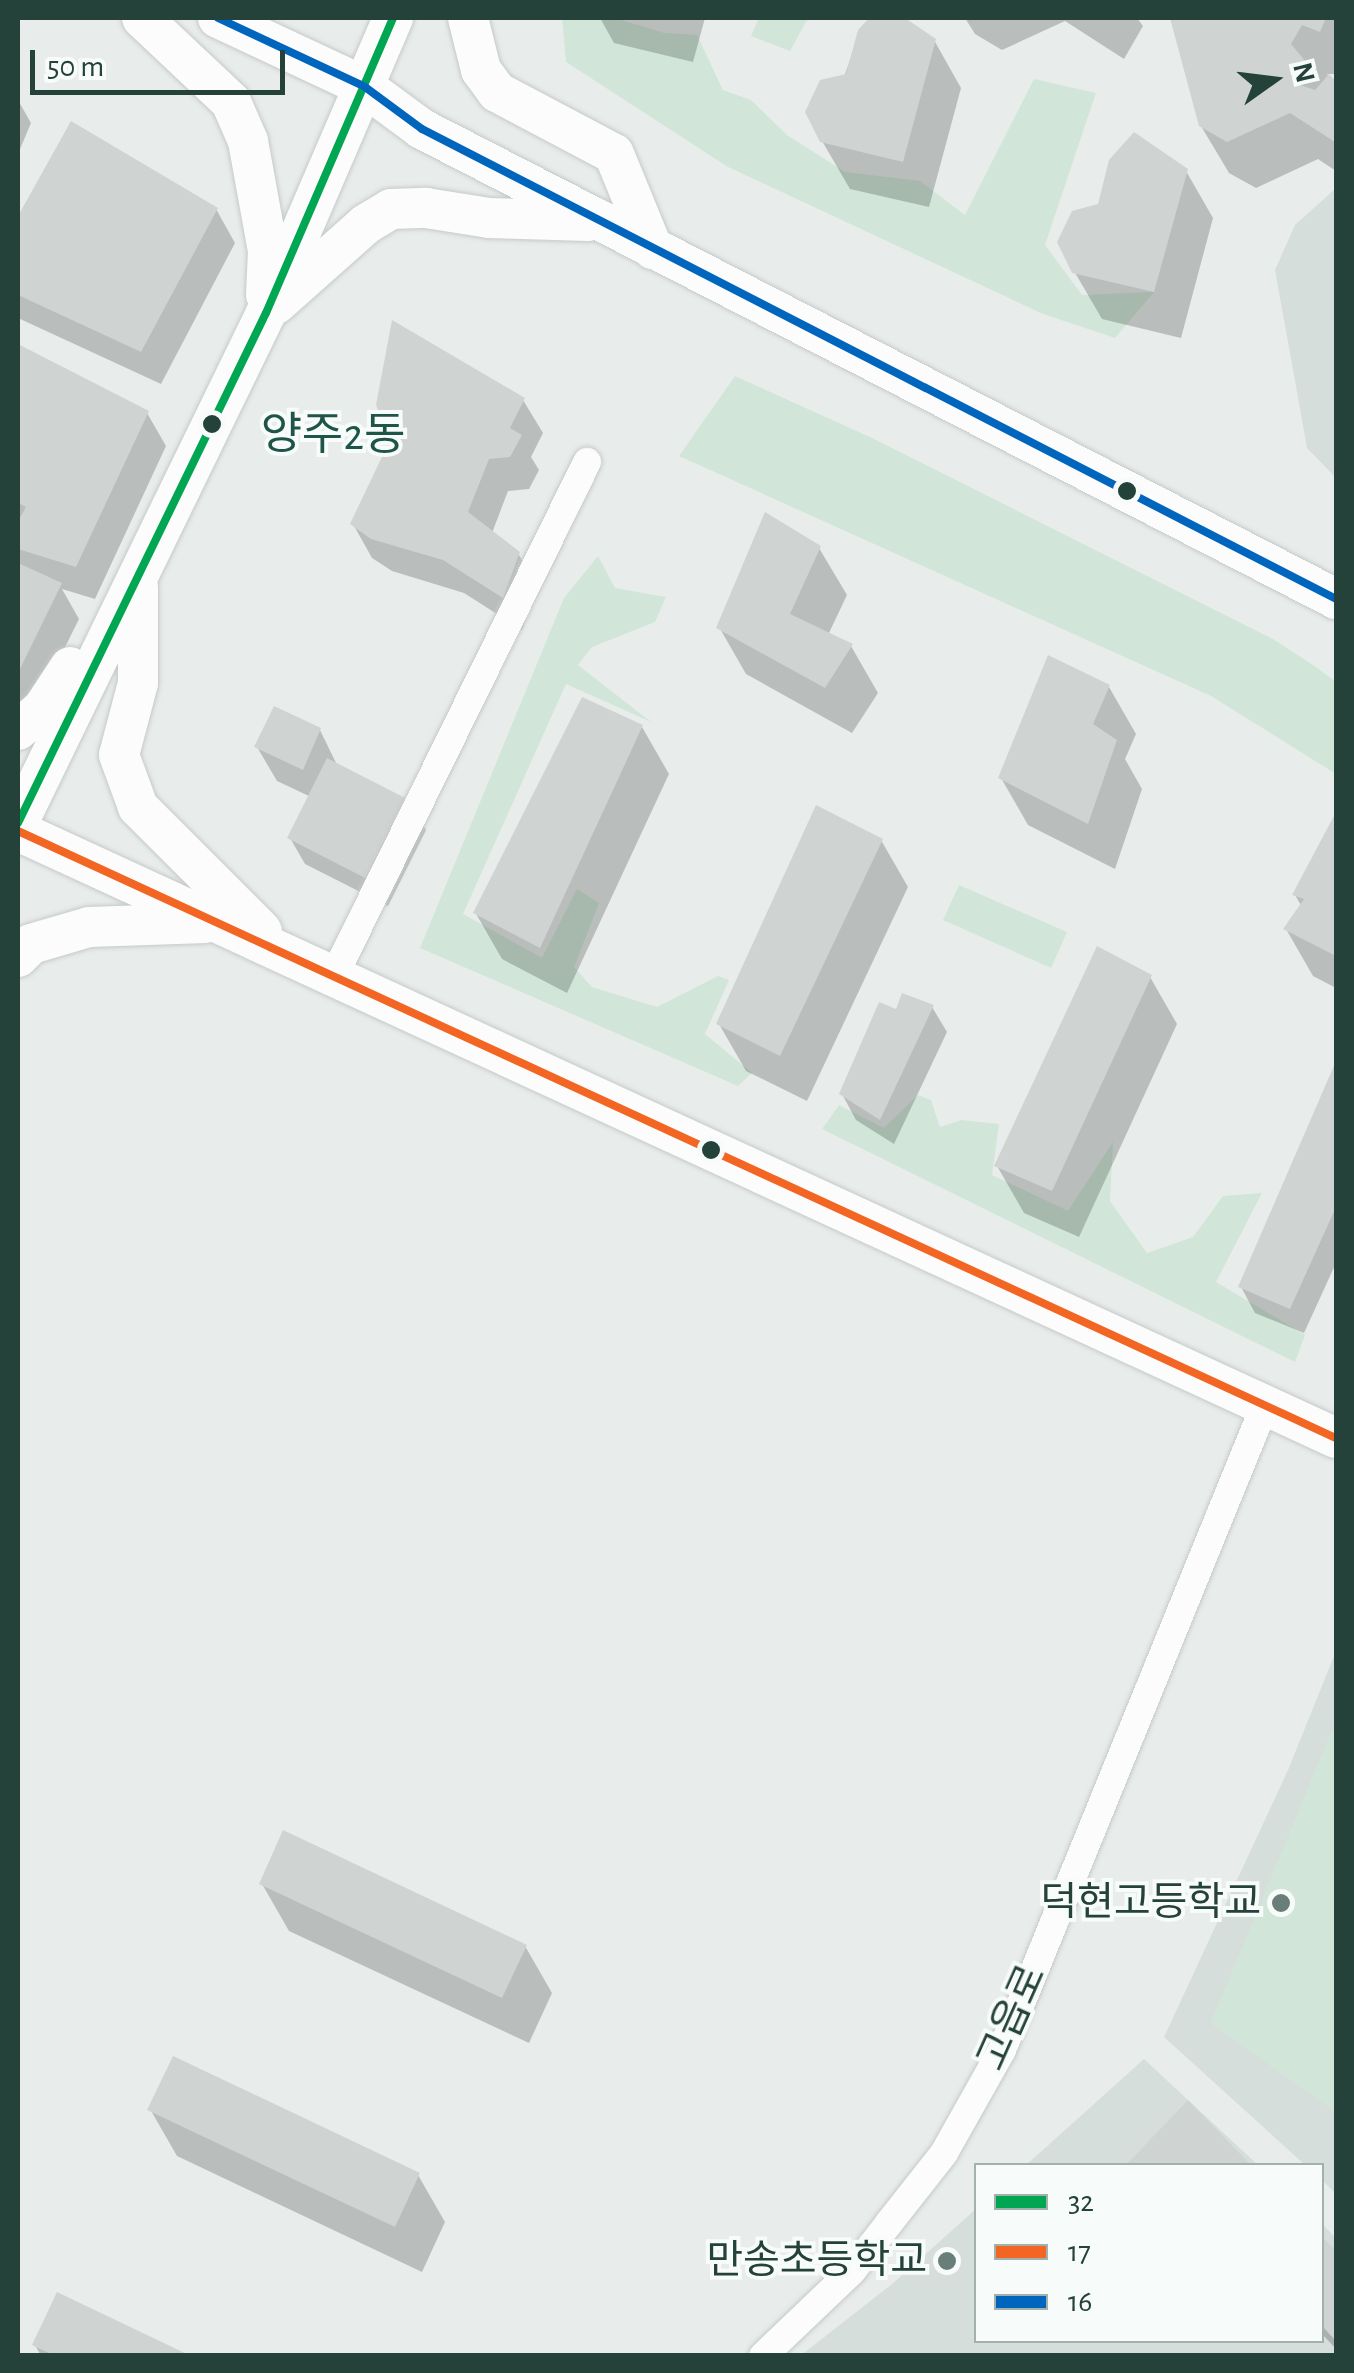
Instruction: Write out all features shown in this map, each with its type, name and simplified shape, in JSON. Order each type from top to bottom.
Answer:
[{"type":"street","points":[[142,18],[231,102],[248,141],[268,251],[266,313]]},
{"type":"street","points":[[218,18],[365,87],[422,129],[1336,598]]},
{"type":"street","points":[[393,18],[266,313],[18,827],[1336,1438]]},
{"type":"street","points":[[468,18],[481,70],[497,92],[614,154],[652,249]]},
{"type":"street","points":[[266,313],[366,224],[391,209],[601,222]]},
{"type":"street","points":[[334,976],[587,462]]},
{"type":"street","points":[[18,730],[43,708],[156,539]]},
{"type":"street","points":[[138,576],[138,684],[119,755],[138,808],[287,955]]},
{"type":"street","points":[[18,957],[31,944],[89,927],[216,922]]},
{"type":"street","name":"고읍로","points":[[763,2356],[870,2247],[944,2153],[1002,2050],[1265,1405]]},
{"type":"shaded area","points":[[1336,188],[1336,478],[1307,448],[1275,270],[1295,225]]},
{"type":"shaded area","name":"덕현고등학교","points":[[1336,1651],[1336,2194],[1324,2182],[1324,2163],[1303,2163],[1164,2037],[1288,1770]]},
{"type":"shaded area","points":[[1144,2059],[1256,2163],[1028,2163]]},
{"type":"shaded area","name":"만송초등학교","points":[[974,2211],[974,2343],[1324,2343],[1324,2226],[1336,2238],[1336,2355],[800,2356],[892,2284]]},
{"type":"green space","points":[[562,18],[615,18],[664,33],[697,35],[723,90],[751,100],[787,135],[845,172],[920,181],[965,215],[1034,79],[1096,93],[1045,245],[1082,295],[1154,292],[1115,338],[1043,314],[728,167],[566,62]]},
{"type":"green space","points":[[759,18],[808,18],[790,51],[751,36]]},
{"type":"green space","points":[[735,376],[872,438],[1273,639],[1313,665],[1336,682],[1336,774],[1211,696],[679,456]]},
{"type":"green space","points":[[598,556],[615,588],[666,597],[655,622],[592,647],[578,665],[651,722],[566,684],[463,914],[542,958],[577,889],[599,903],[574,967],[592,987],[657,1007],[718,976],[729,980],[705,1034],[752,1073],[738,1086],[420,948],[564,598]]},
{"type":"green space","points":[[959,885],[1067,932],[1051,968],[943,920]]},
{"type":"green space","points":[[918,1095],[931,1100],[940,1127],[961,1120],[999,1124],[992,1175],[1068,1211],[1113,1142],[1110,1201],[1147,1253],[1193,1237],[1223,1196],[1262,1193],[1216,1282],[1305,1335],[1295,1362],[822,1129],[839,1105],[884,1128]]},
{"type":"green space","points":[[1336,1721],[1336,2112],[1211,2023]]},
{"type":"building","points":[[869,18],[905,18],[936,39],[903,162],[820,142],[805,112],[820,80],[846,74],[858,30]]},
{"type":"building","points":[[1170,18],[1326,18],[1320,32],[1302,25],[1291,44],[1306,62],[1294,83],[1315,90],[1329,74],[1336,81],[1335,142],[1290,113],[1227,142],[1199,126]]},
{"type":"building","points":[[71,121],[218,208],[141,352],[18,295],[18,216]]},
{"type":"building","points":[[1134,132],[1188,169],[1154,292],[1072,273],[1057,242],[1072,211],[1098,204],[1109,160]]},
{"type":"building","points":[[392,320],[525,398],[510,428],[522,435],[510,457],[489,459],[468,512],[520,552],[503,598],[443,560],[371,539],[350,524],[390,440],[376,405]]},
{"type":"building","points":[[18,344],[149,411],[76,567],[18,549],[18,521],[26,507],[18,503]]},
{"type":"building","points":[[765,512],[821,546],[790,614],[853,644],[825,688],[716,628]]},
{"type":"building","points":[[18,563],[62,583],[18,673]]},
{"type":"building","points":[[1048,655],[1110,685],[1093,724],[1117,740],[1088,824],[998,778]]},
{"type":"building","points":[[582,697],[643,725],[540,948],[473,913]]},
{"type":"building","points":[[274,706],[321,728],[303,770],[254,747]]},
{"type":"building","points":[[327,758],[413,802],[373,882],[287,838]]},
{"type":"building","points":[[816,805],[883,839],[780,1056],[716,1024]]},
{"type":"building","points":[[1336,812],[1336,956],[1283,929],[1304,899],[1292,895]]},
{"type":"building","points":[[1097,946],[1152,975],[1052,1191],[994,1166]]},
{"type":"building","points":[[902,993],[934,1005],[880,1120],[839,1094],[879,1002],[896,1009]]},
{"type":"building","points":[[1336,1061],[1336,1207],[1290,1309],[1238,1287]]},
{"type":"building","points":[[283,1830],[527,1945],[502,1998],[259,1884]]},
{"type":"building","points":[[173,2056],[420,2173],[395,2227],[147,2110]]},
{"type":"building","points":[[1188,2100],[1249,2163],[1128,2163]]},
{"type":"building","points":[[1324,2238],[1336,2251],[1336,2341],[1324,2328]]},
{"type":"building","points":[[57,2292],[191,2356],[55,2356],[32,2345]]},
{"type":"transit line","name":"16","points":[[218,18],[365,87],[422,129],[1336,599]]},
{"type":"transit line","name":"32","points":[[18,823],[266,313],[393,18]]},
{"type":"transit line","name":"17","points":[[18,831],[1336,1438]]},
{"type":"place","name":"덕현고등학교","points":[[1281,1903]]},
{"type":"place","name":"만송초등학교","points":[[947,2261]]},
{"type":"district","name":"양주2동","points":[[333,436]]}]
